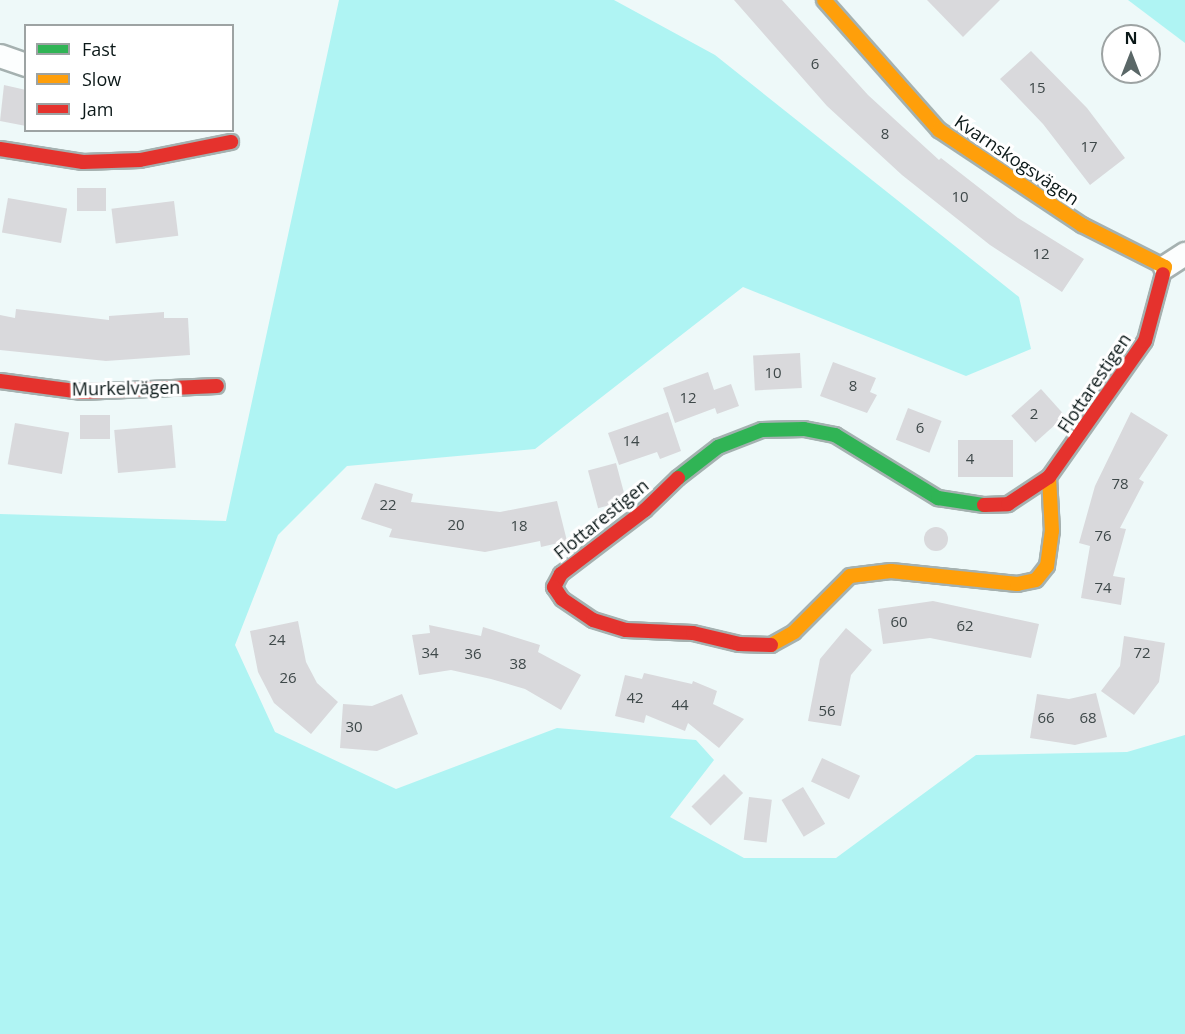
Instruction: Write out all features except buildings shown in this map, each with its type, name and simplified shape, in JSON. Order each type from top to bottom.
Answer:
[{"type":"street","name":"Kvarnskogsvägen","points":[[824,0],[939,130],[1082,225],[1175,264]]},
{"type":"street","points":[[0,56],[24,64]]},
{"type":"street","points":[[0,149],[83,162],[140,160],[231,142]]},
{"type":"street","points":[[1175,264],[1185,254]]},
{"type":"street","name":"Flottarestigen","points":[[1049,477],[1052,531],[1047,566],[1036,580],[1017,584],[891,571],[850,576],[794,632],[774,645],[739,644],[693,633],[626,630],[593,620],[562,599],[555,587],[561,574],[645,510],[683,472],[718,447],[762,430],[804,429],[835,435],[906,482],[938,498],[967,506],[1008,504],[1049,477],[1145,341],[1175,264]]},
{"type":"street","name":"Murkelvägen","points":[[0,381],[82,392],[217,386]]},
{"type":"shaded area","points":[[339,0],[614,0],[715,55],[1019,297],[1031,349],[966,376],[743,287],[535,449],[347,466],[278,535],[235,645],[275,732],[396,789],[557,728],[696,740],[714,760],[670,817],[744,858],[836,858],[976,755],[1127,752],[1185,735],[1185,1034],[0,1034],[0,514],[226,521]]},
{"type":"shaded area","points":[[1128,0],[1185,0],[1185,43],[1161,24]]},
{"type":"traffic: fast","points":[[678,478],[718,447],[762,430],[804,429],[835,435],[938,498],[984,505]]},
{"type":"traffic: slow","points":[[824,0],[939,130],[1082,225],[1165,267],[1163,274]]},
{"type":"traffic: slow","points":[[771,645],[794,632],[850,576],[891,571],[1017,584],[1036,580],[1047,566],[1052,531],[1049,477]]},
{"type":"traffic: jam","points":[[0,149],[83,162],[140,160],[231,142]]},
{"type":"traffic: jam","points":[[984,505],[1008,504],[1049,477],[1145,341],[1163,274]]},
{"type":"traffic: jam","points":[[0,381],[82,392],[217,386]]},
{"type":"traffic: jam","points":[[678,478],[645,510],[561,574],[554,587],[562,599],[593,620],[626,630],[693,633],[739,644],[771,645]]}]
